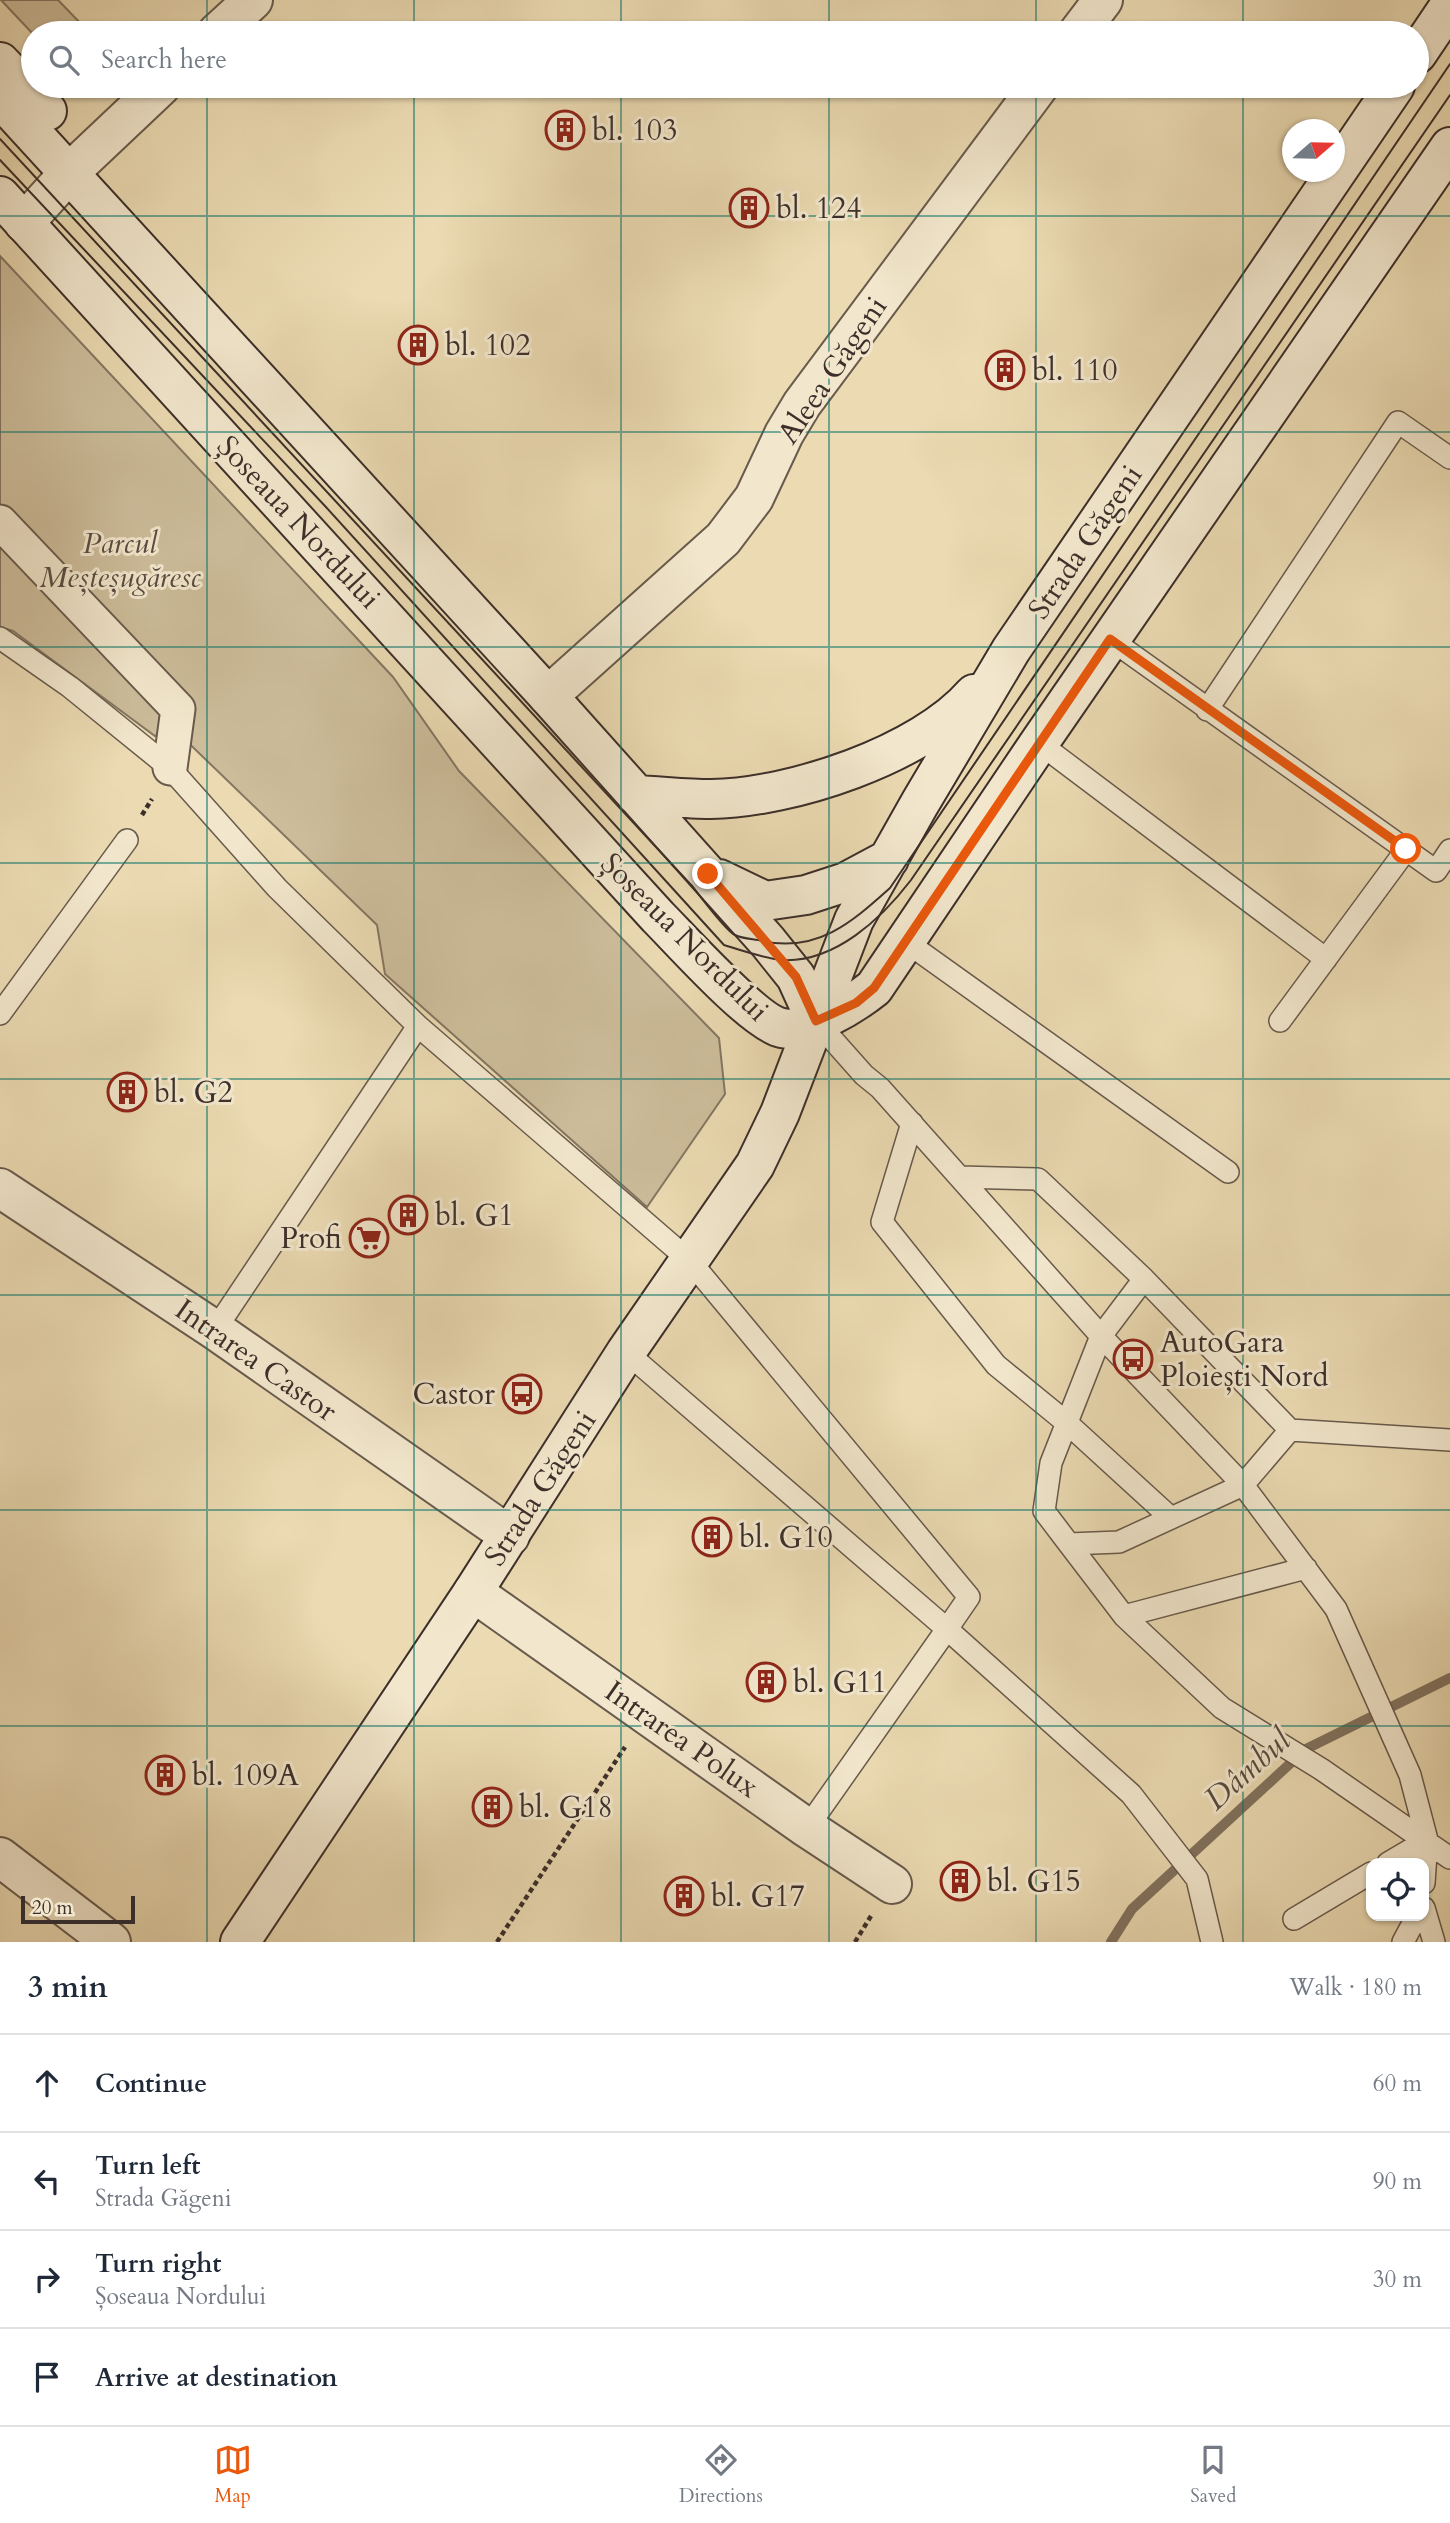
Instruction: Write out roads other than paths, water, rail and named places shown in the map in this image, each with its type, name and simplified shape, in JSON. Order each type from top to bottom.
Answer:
[{"type":"main road","points":[[230,21],[253,0]]},
{"type":"main road","points":[[1087,21],[1102,0]]},
{"type":"main road","points":[[1429,36],[1450,5]]},
{"type":"main road","points":[[0,62],[21,84]]},
{"type":"main road","name":"Șoseaua Nordului","points":[[0,98],[708,874],[796,977],[816,1021],[793,1029],[779,1028],[766,1022],[743,1003],[658,916],[12,210]]},
{"type":"main road","points":[[35,98],[65,129],[70,172]]},
{"type":"main road","points":[[12,210],[70,172],[148,98]]},
{"type":"main road","name":"Aleea Găgeni","points":[[548,696],[723,539],[754,498],[802,404],[1030,98]]},
{"type":"main road","name":"Strada Găgeni","points":[[240,1942],[510,1536],[626,1352],[755,1165],[780,1113],[854,920],[920,803],[1012,650],[1387,98]]},
{"type":"main road","points":[[816,1021],[856,1003],[874,988],[1110,639],[1450,147]]},
{"type":"main road","points":[[636,795],[712,799],[759,794],[812,782],[869,763],[919,737],[961,709],[1012,650]]},
{"type":"main road","points":[[708,874],[765,901],[806,895],[846,882],[889,859]]},
{"type":"main road","name":"Intrarea Castor","points":[[0,1188],[215,1330],[510,1536]]},
{"type":"main road","name":"Intrarea Polux","points":[[473,1592],[807,1828],[892,1884]]},
{"type":"main road","points":[[0,1857],[111,1942]]},
{"type":"street","points":[[0,522],[178,709],[170,768]]},
{"type":"lane","points":[[1207,710],[1398,422],[1450,458]]},
{"type":"lane","points":[[0,638],[70,687],[170,768],[277,888],[418,1026],[690,1261],[969,1597],[807,1828]]},
{"type":"lane","points":[[1110,639],[1436,871],[1450,850]]},
{"type":"lane","points":[[1039,743],[1326,959]]},
{"type":"lane","points":[[0,1014],[127,840]]},
{"type":"lane","points":[[1280,1021],[1406,849]]},
{"type":"lane","points":[[905,941],[1228,1172]]},
{"type":"lane","points":[[816,1021],[912,1123],[1101,1336],[1243,1485],[1336,1609],[1410,1775],[1427,1840],[1426,1858]]},
{"type":"lane","points":[[215,1330],[418,1026]]},
{"type":"lane","points":[[912,1123],[883,1223],[996,1365],[1067,1423],[1171,1518]]},
{"type":"lane","points":[[960,1177],[1038,1179],[1144,1279],[1290,1430],[1450,1440]]},
{"type":"lane","points":[[1144,1279],[1101,1336],[1051,1463],[1044,1511],[1124,1616],[1222,1709],[1321,1769],[1450,1858]]},
{"type":"lane","points":[[626,1352],[947,1629],[1131,1794],[1198,1879],[1212,1942]]},
{"type":"lane","points":[[1069,1544],[1119,1542],[1243,1485],[1290,1430]]},
{"type":"lane","points":[[1124,1616],[1306,1568]]},
{"type":"lane","points":[[1396,1858],[1427,1840]]},
{"type":"lane","points":[[1294,1919],[1366,1876]]},
{"type":"lane","points":[[1404,1942],[1414,1921]]},
{"type":"lane","points":[[1428,1921],[1434,1942]]},
{"type":"waterway","name":"Dâmbul","points":[[1111,1942],[1132,1909],[1306,1749],[1450,1678]]},
{"type":"tram line","points":[[1429,95],[1450,64]]},
{"type":"tram line","points":[[0,160],[325,506],[724,945],[782,960],[802,959],[820,954],[856,935],[886,909],[911,880],[1450,95]]},
{"type":"tram line","points":[[0,139],[693,887],[726,927],[735,935],[782,944],[800,943],[832,932],[861,913],[890,888],[1427,98]]},
{"type":"place","name":"bl. 103","points":[[565,130]]},
{"type":"place","name":"bl. 124","points":[[749,208]]},
{"type":"place","name":"bl. 102","points":[[418,345]]},
{"type":"place","name":"bl. 110","points":[[1005,370]]},
{"type":"place","name":"bl. G2","points":[[127,1092]]},
{"type":"place","name":"bl. G1","points":[[408,1215]]},
{"type":"place","name":"Profi","points":[[369,1238]]},
{"type":"place","name":"AutoGara Ploiești Nord","points":[[1133,1359]]},
{"type":"place","name":"Castor","points":[[522,1394]]},
{"type":"place","name":"bl. G10","points":[[712,1537]]},
{"type":"place","name":"bl. G11","points":[[766,1682]]},
{"type":"place","name":"bl. 109A","points":[[165,1775]]},
{"type":"place","name":"bl. G18","points":[[492,1807]]},
{"type":"place","name":"bl. G15","points":[[960,1881]]},
{"type":"place","name":"bl. G17","points":[[684,1896]]},
{"type":"park label","name":"Parcul Meșteșugăresc","points":[[120,560]]}]
